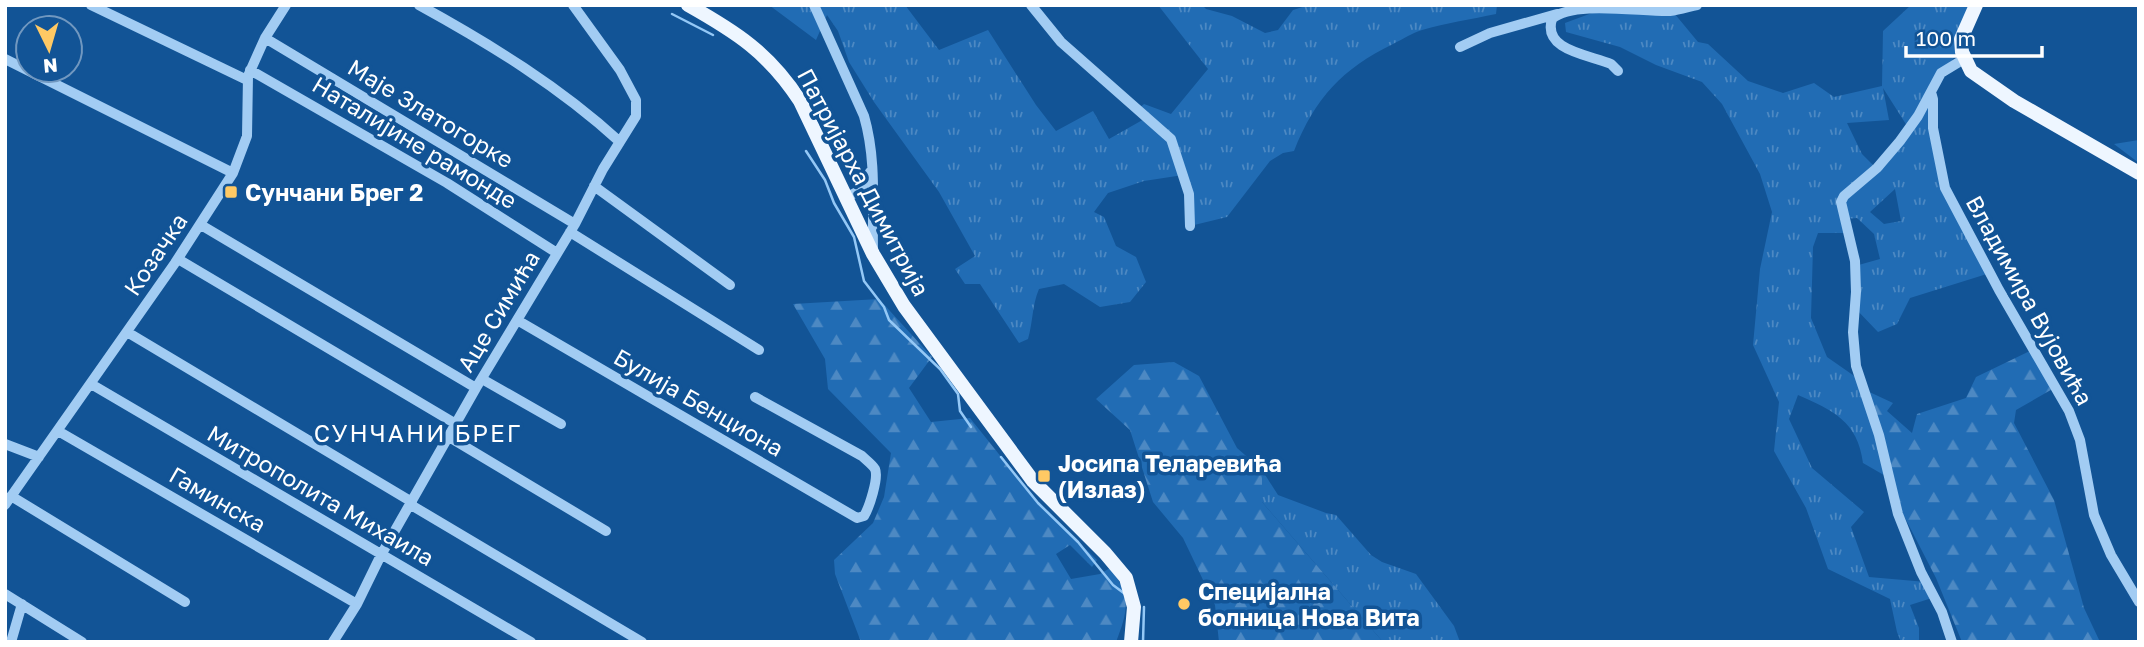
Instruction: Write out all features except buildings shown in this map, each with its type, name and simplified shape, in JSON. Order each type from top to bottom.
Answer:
[{"type":"main road","name":"Патријарха Димитрија","points":[[688,5],[746,40],[781,74],[800,100],[873,254],[904,306],[1026,472],[1119,567],[1126,578],[1134,607],[1131,642]]},
{"type":"main road","points":[[1976,5],[1961,39],[1964,58],[1972,71],[1989,84],[2139,173]]},
{"type":"street","name":"Наталијине рамонде","points":[[91,5],[248,75],[447,183],[557,253]]},
{"type":"street","name":"Козачка","points":[[8,500],[178,259],[233,173],[247,136],[248,75],[265,38],[286,5]]},
{"type":"street","points":[[419,5],[494,47],[596,121],[620,142]]},
{"type":"street","name":"Аце Симића","points":[[333,642],[357,604],[381,555],[479,383],[573,228],[594,186],[636,116],[636,100],[620,70],[573,5]]},
{"type":"street","points":[[814,5],[864,116],[871,141],[873,254]]},
{"type":"street","points":[[1460,47],[1490,33],[1591,8],[1674,11],[1697,5]]},
{"type":"street","points":[[1034,6],[1061,42],[1171,139],[1189,194],[1190,226]]},
{"type":"street","points":[[1557,15],[1550,25],[1553,40],[1565,48],[1611,64],[1618,71]]},
{"type":"street","name":"Маје Златогорке","points":[[265,38],[573,228],[759,350]]},
{"type":"street","points":[[1952,642],[1942,612],[1921,572],[1898,514],[1876,424],[1856,366],[1853,332],[1855,261],[1841,204],[1844,196],[1877,168],[1900,141],[1941,73],[1964,58]]},
{"type":"street","points":[[5,59],[233,173]]},
{"type":"street","name":"Владимира Вујовића","points":[[1931,92],[1933,128],[1945,188],[1999,290],[2069,411],[2080,440],[2094,515],[2111,555],[2139,602]]},
{"type":"street","points":[[848,200],[864,186],[872,166]]},
{"type":"street","points":[[594,186],[730,285]]},
{"type":"street","points":[[848,200],[861,203],[873,192]]},
{"type":"street","points":[[201,225],[479,383],[561,424]]},
{"type":"street","points":[[178,259],[456,424]]},
{"type":"street","name":"Булија Бенциона","points":[[517,320],[857,518],[861,517],[868,510],[876,476],[873,466],[862,456],[755,397]]},
{"type":"street","points":[[127,332],[642,642]]},
{"type":"street","name":"Митрополита Михаила","points":[[90,384],[531,642]]},
{"type":"street","name":"Гаминска","points":[[58,430],[357,604]]},
{"type":"street","points":[[449,437],[606,531]]},
{"type":"street","points":[[5,444],[39,457]]},
{"type":"street","points":[[8,500],[185,602]]},
{"type":"street","points":[[5,594],[82,642]]},
{"type":"street","points":[[11,642],[22,604]]},
{"type":"green space","points":[[769,5],[905,5],[939,50],[988,30],[1056,131],[1093,111],[1109,139],[1146,118],[1137,110],[1144,104],[1171,114],[1208,69],[1158,5],[1202,5],[1206,9],[1232,16],[1265,33],[1278,30],[1293,10],[1309,5],[1497,5],[1496,14],[1422,30],[1359,64],[1321,100],[1294,151],[1283,153],[1270,161],[1227,217],[1190,226],[1183,175],[1144,181],[1108,193],[1094,212],[1104,217],[1116,246],[1136,257],[1146,282],[1130,302],[1100,307],[1064,284],[1039,289],[1028,339],[1019,343],[980,284],[965,284],[955,269],[975,256],[939,192],[874,102],[849,62],[838,31],[827,15],[816,40]]},
{"type":"green space","points":[[1911,5],[1971,5],[1961,47],[1931,92],[1939,163],[1990,273],[1910,298],[1897,324],[1878,332],[1855,308],[1855,266],[1880,259],[1874,234],[1857,218],[1845,219],[1848,233],[1818,233],[1813,247],[1811,318],[1827,357],[1860,380],[1889,478],[1863,463],[1856,437],[1849,427],[1822,406],[1798,395],[1789,419],[1812,468],[1864,512],[1851,527],[1869,577],[1926,582],[1935,597],[1910,605],[1919,628],[1919,642],[1901,642],[1890,599],[1828,569],[1806,508],[1774,451],[1779,402],[1753,345],[1760,269],[1772,212],[1760,174],[1722,104],[1702,82],[1656,65],[1620,47],[1566,32],[1565,23],[1592,13],[1674,13],[1698,42],[1708,44],[1748,81],[1783,93],[1814,83],[1834,97],[1882,86],[1883,31]],"holes":[[[1883,88],[1909,129],[1876,168],[1862,154],[1847,123],[1889,120]],[[1895,189],[1901,221],[1884,224],[1870,212]]]},
{"type":"green space","points":[[2139,140],[2139,163],[2114,144]]},
{"type":"green space","points":[[879,299],[932,357],[909,388],[931,422],[970,418],[1038,503],[1097,560],[1092,567],[1070,545],[1056,554],[1071,579],[1100,574],[1110,568],[1117,578],[1126,604],[1116,642],[861,642],[835,574],[834,560],[873,523],[884,497],[891,453],[828,389],[825,359],[793,304]]},
{"type":"green space","points":[[2034,349],[2056,387],[2016,410],[2014,423],[2054,500],[2084,608],[2100,642],[1962,642],[1936,578],[1903,514],[1863,389],[1893,403],[1887,411],[1912,433],[1917,414],[1966,398],[1976,377]]},
{"type":"green space","points":[[1174,362],[1199,376],[1237,448],[1262,470],[1262,502],[1383,642],[1219,642],[1215,605],[1183,538],[1153,502],[1130,430],[1096,399],[1134,365]]},
{"type":"green space","points":[[1262,470],[1278,495],[1336,515],[1371,555],[1382,562],[1416,574],[1454,626],[1460,642],[1383,642],[1262,502]]},
{"type":"waterway","points":[[672,14],[713,35]]},
{"type":"waterway","points":[[806,151],[825,180],[834,203],[854,237],[864,281],[884,307],[889,320],[940,369],[958,394],[960,411],[971,427]]},
{"type":"waterway","points":[[1001,457],[1038,503],[1078,542],[1113,585],[1125,594]]},
{"type":"waterway","points":[[1143,642],[1144,607]]},
{"type":"place","name":"Сунчани Брег 2","points":[[231,192]]},
{"type":"place","name":"Јосипа Теларевића (Излаз)","points":[[1044,476]]},
{"type":"place","name":"Специјална болница Нова Вита","points":[[1184,604]]},
{"type":"district","name":"СУНЧАНИ БРЕГ","points":[[418,432]]}]
